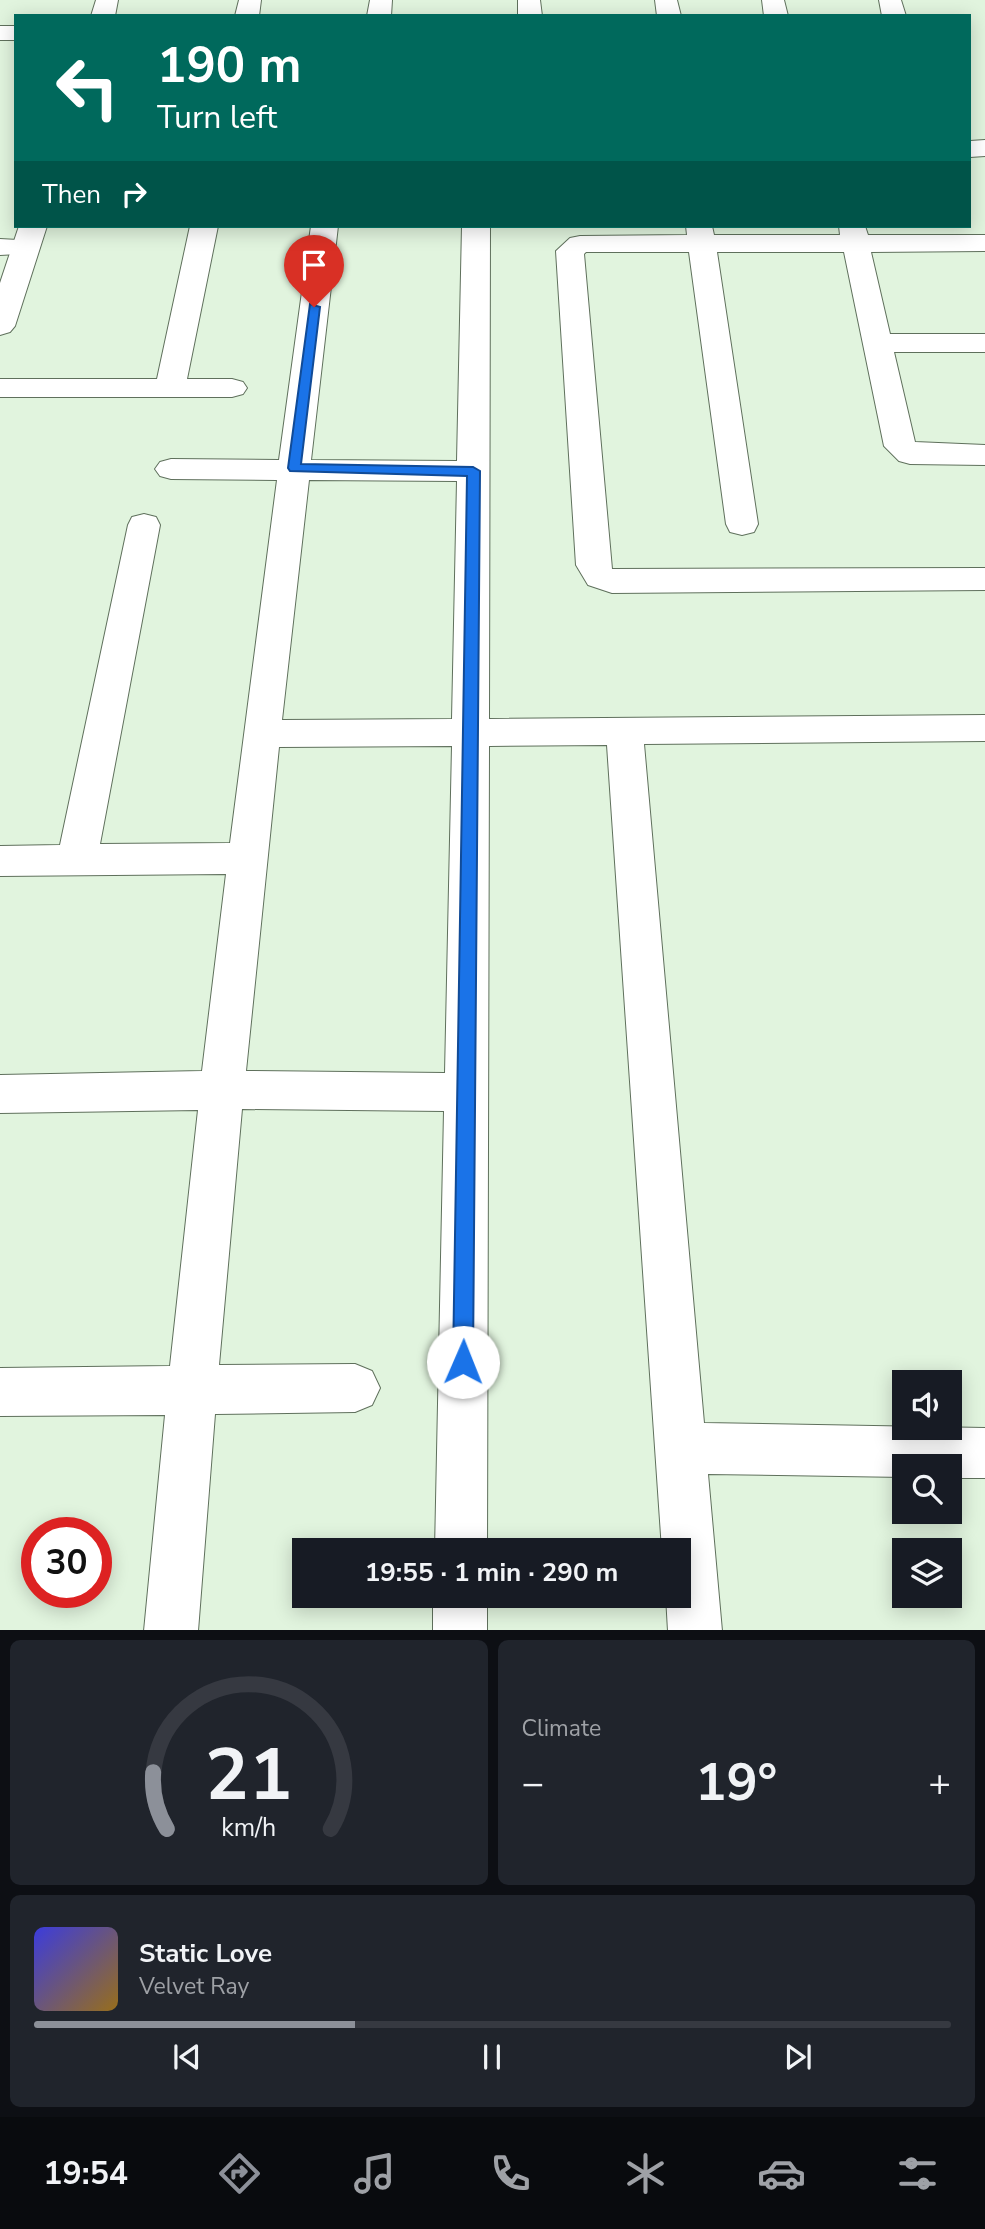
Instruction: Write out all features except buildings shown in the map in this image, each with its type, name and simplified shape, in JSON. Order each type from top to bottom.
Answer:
[{"type":"street","points":[[170,388],[204,228]]},
{"type":"street","points":[[171,1630],[190,1390],[294,468],[324,228]]},
{"type":"street","points":[[461,1538],[476,228]]},
{"type":"street","points":[[700,234],[742,524]]},
{"type":"street","points":[[985,243],[854,234],[700,234],[580,244],[570,251],[593,565],[600,577],[612,581],[985,579]]},
{"type":"street","points":[[854,234],[900,446],[910,454],[985,456]]},
{"type":"street","points":[[0,326],[19,240]]},
{"type":"street","points":[[877,342],[985,343]]},
{"type":"street","points":[[0,388],[232,388]]},
{"type":"street","points":[[171,469],[473,471]]},
{"type":"street","points":[[77,860],[144,525]]},
{"type":"street","points":[[264,734],[624,732],[983,735]]},
{"type":"street","points":[[624,732],[695,1630]]},
{"type":"street","points":[[0,861],[250,858]]},
{"type":"street","points":[[0,1094],[223,1090],[466,1092]]},
{"type":"street","points":[[0,1392],[355,1388]]},
{"type":"street","points":[[681,1448],[985,1453]]},
{"type":"street","points":[[460,1608],[460,1630]]},
{"type":"route","points":[[314,307],[294,468],[473,471],[463,1362]]}]
